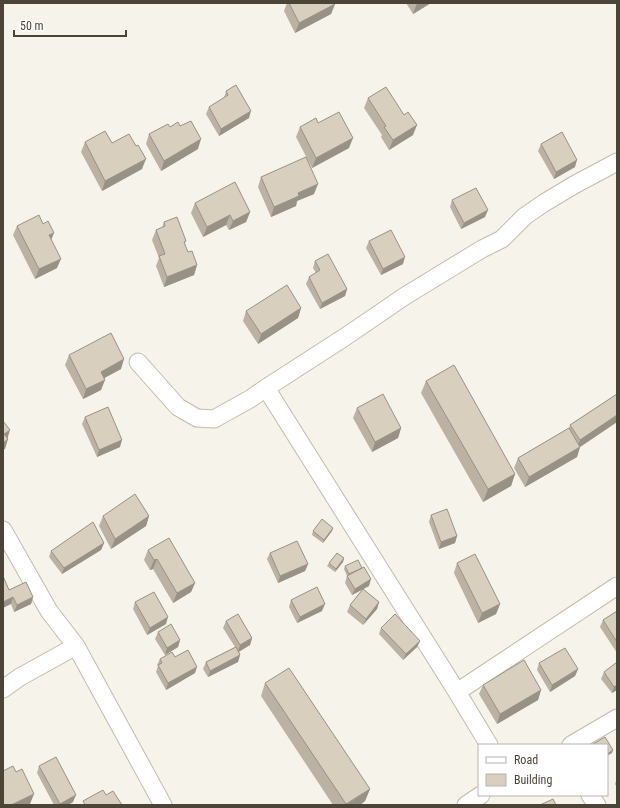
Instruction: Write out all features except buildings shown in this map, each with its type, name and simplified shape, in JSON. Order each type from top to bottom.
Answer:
[{"type":"street","points":[[138,362],[178,407],[197,418],[214,418],[250,399],[405,296],[502,238],[526,216],[544,203],[617,162]]},
{"type":"street","points":[[266,388],[488,744]]},
{"type":"street","points":[[3,530],[49,611],[76,646],[163,805]]},
{"type":"street","points":[[457,692],[617,586]]},
{"type":"street","points":[[3,689],[20,677],[76,646]]},
{"type":"street","points":[[573,744],[617,718]]},
{"type":"street","points":[[466,805],[480,796]]},
{"type":"street","points":[[591,796],[597,805]]}]
